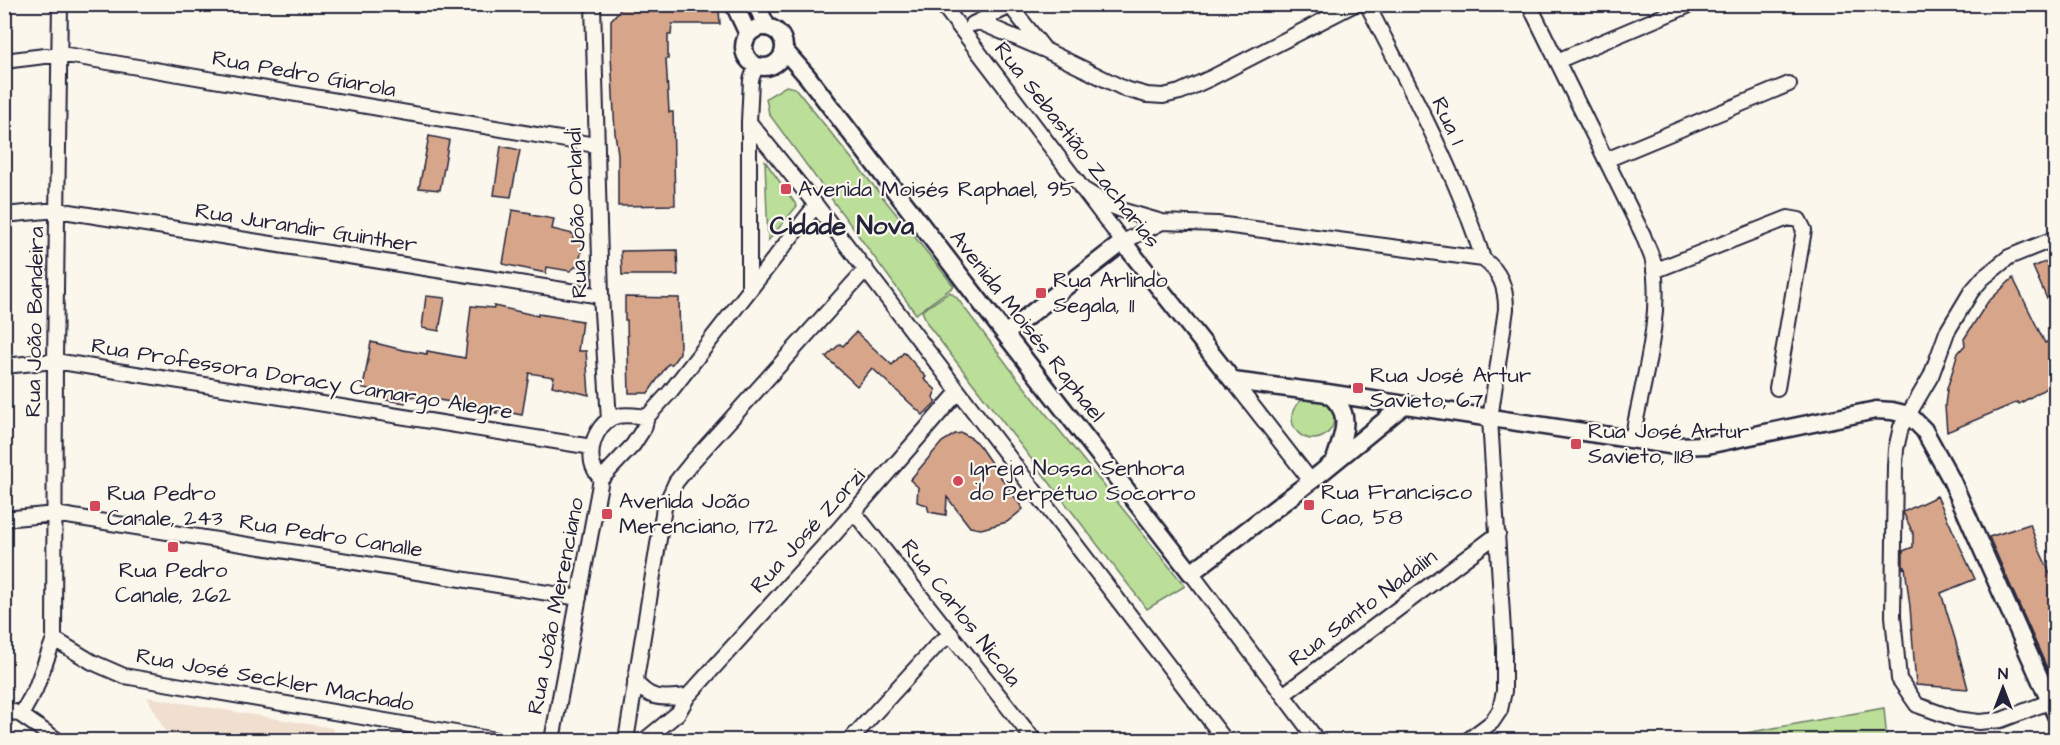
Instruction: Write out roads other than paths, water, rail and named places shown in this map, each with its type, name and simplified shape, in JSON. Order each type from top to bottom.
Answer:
[{"type":"street","name":"Rua João Bandeira","points":[[21,715],[35,690],[54,639],[60,4]]},
{"type":"street","name":"Rua João Orlandi","points":[[593,4],[595,146],[609,420]]},
{"type":"street","points":[[734,4],[748,34]]},
{"type":"street","points":[[756,4],[767,27]]},
{"type":"street","name":"Rua Sebastião Zacharias","points":[[942,4],[1081,188],[1311,481]]},
{"type":"street","points":[[979,22],[1045,50],[1125,89],[1147,95],[1163,96],[1180,92],[1211,78],[1355,4]]},
{"type":"street","name":"Rua 1","points":[[1367,4],[1454,183],[1471,221],[1483,259]]},
{"type":"street","points":[[1529,4],[1643,235],[1652,259],[1656,314],[1632,440]]},
{"type":"street","points":[[1557,61],[1692,4]]},
{"type":"street","points":[[960,28],[1013,6],[1045,50]]},
{"type":"street","points":[[767,27],[780,35],[784,50],[774,65],[762,68],[756,66],[745,55],[743,48],[748,34],[757,28],[767,27]]},
{"type":"street","name":"Avenida Moisés Raphael","points":[[784,50],[807,76],[1191,573],[1317,741]]},
{"type":"street","name":"Rua Pedro Giarola","points":[[4,61],[61,54],[595,146]]},
{"type":"street","points":[[749,289],[748,122],[752,80],[756,66]]},
{"type":"street","points":[[1606,160],[1789,84]]},
{"type":"street","points":[[748,122],[866,269],[1225,741]]},
{"type":"street","points":[[1081,188],[1116,207],[1162,222],[1218,224],[1483,259],[1493,266],[1506,293],[1506,309],[1490,419],[1498,534],[1504,691],[1500,710],[1492,722],[1468,741]]},
{"type":"street","name":"Rua João Merenciano","points":[[552,741],[601,479],[633,445],[644,428],[647,417],[670,392],[816,205]]},
{"type":"street","name":"Rua Jurandir Guinther","points":[[4,215],[57,210],[601,296]]},
{"type":"street","points":[[1654,271],[1788,218],[1799,220],[1804,230],[1777,388]]},
{"type":"street","points":[[1005,334],[1123,242],[1162,222]]},
{"type":"street","points":[[1233,381],[1676,446],[1707,445],[1859,412],[1892,411],[1909,414],[1924,430],[1951,479],[2052,708],[2001,720],[1979,722],[1956,719],[1917,705],[1899,679],[1893,616],[1895,466],[1898,436],[1909,414],[1931,376],[1947,332],[1971,292],[1983,278],[2009,257],[2055,238]]},
{"type":"street","points":[[626,741],[664,508],[676,483],[693,461],[866,269]]},
{"type":"street","name":"Rua Professora Doracy Camargo Alegre","points":[[4,366],[55,361],[592,447]]},
{"type":"street","name":"Rua José Zorzi","points":[[645,741],[678,713],[688,696],[854,512],[958,392]]},
{"type":"street","points":[[1326,393],[1339,404],[1344,415],[1343,434],[1335,460]]},
{"type":"street","points":[[1191,573],[1311,481],[1404,405]]},
{"type":"street","points":[[592,447],[595,437],[609,420],[618,416],[647,417]]},
{"type":"street","name":"Rua João Merenciano","points":[[592,447],[592,462],[601,479]]},
{"type":"street","name":"Rua Carlos Nicola","points":[[854,512],[1034,741]]},
{"type":"street","name":"Rua Pedro Canalle","points":[[4,519],[55,514],[579,598]]},
{"type":"street","name":"Rua Santo Nadalin","points":[[1283,695],[1498,534]]},
{"type":"street","points":[[850,741],[937,645],[951,634]]},
{"type":"street","name":"Rua José Seckler Machado","points":[[54,639],[92,662],[124,676],[496,741]]},
{"type":"street","points":[[635,681],[644,693],[655,697],[688,696]]},
{"type":"street","points":[[4,708],[21,715],[57,741]]},
{"type":"place","name":"Avenida Moisés Raphael, 95","points":[[786,189]]},
{"type":"place","name":"Rua Arlindo Segala, 11","points":[[1041,293]]},
{"type":"place","name":"Rua José Artur Savieto, 67","points":[[1358,388]]},
{"type":"place","name":"Rua José Artur Savieto, 118","points":[[1576,444]]},
{"type":"place","name":"Igreja Nossa Senhora do Perpétuo Socorro","points":[[958,481]]},
{"type":"place","name":"Rua Francisco Cao, 58","points":[[1309,505]]},
{"type":"place","name":"Rua Pedro Canale, 243","points":[[95,506]]},
{"type":"place","name":"Avenida João Merenciano, 172","points":[[607,514]]},
{"type":"place","name":"Rua Pedro Canale, 262","points":[[173,547]]},
{"type":"district","name":"Cidade Nova","points":[[842,226]]}]
